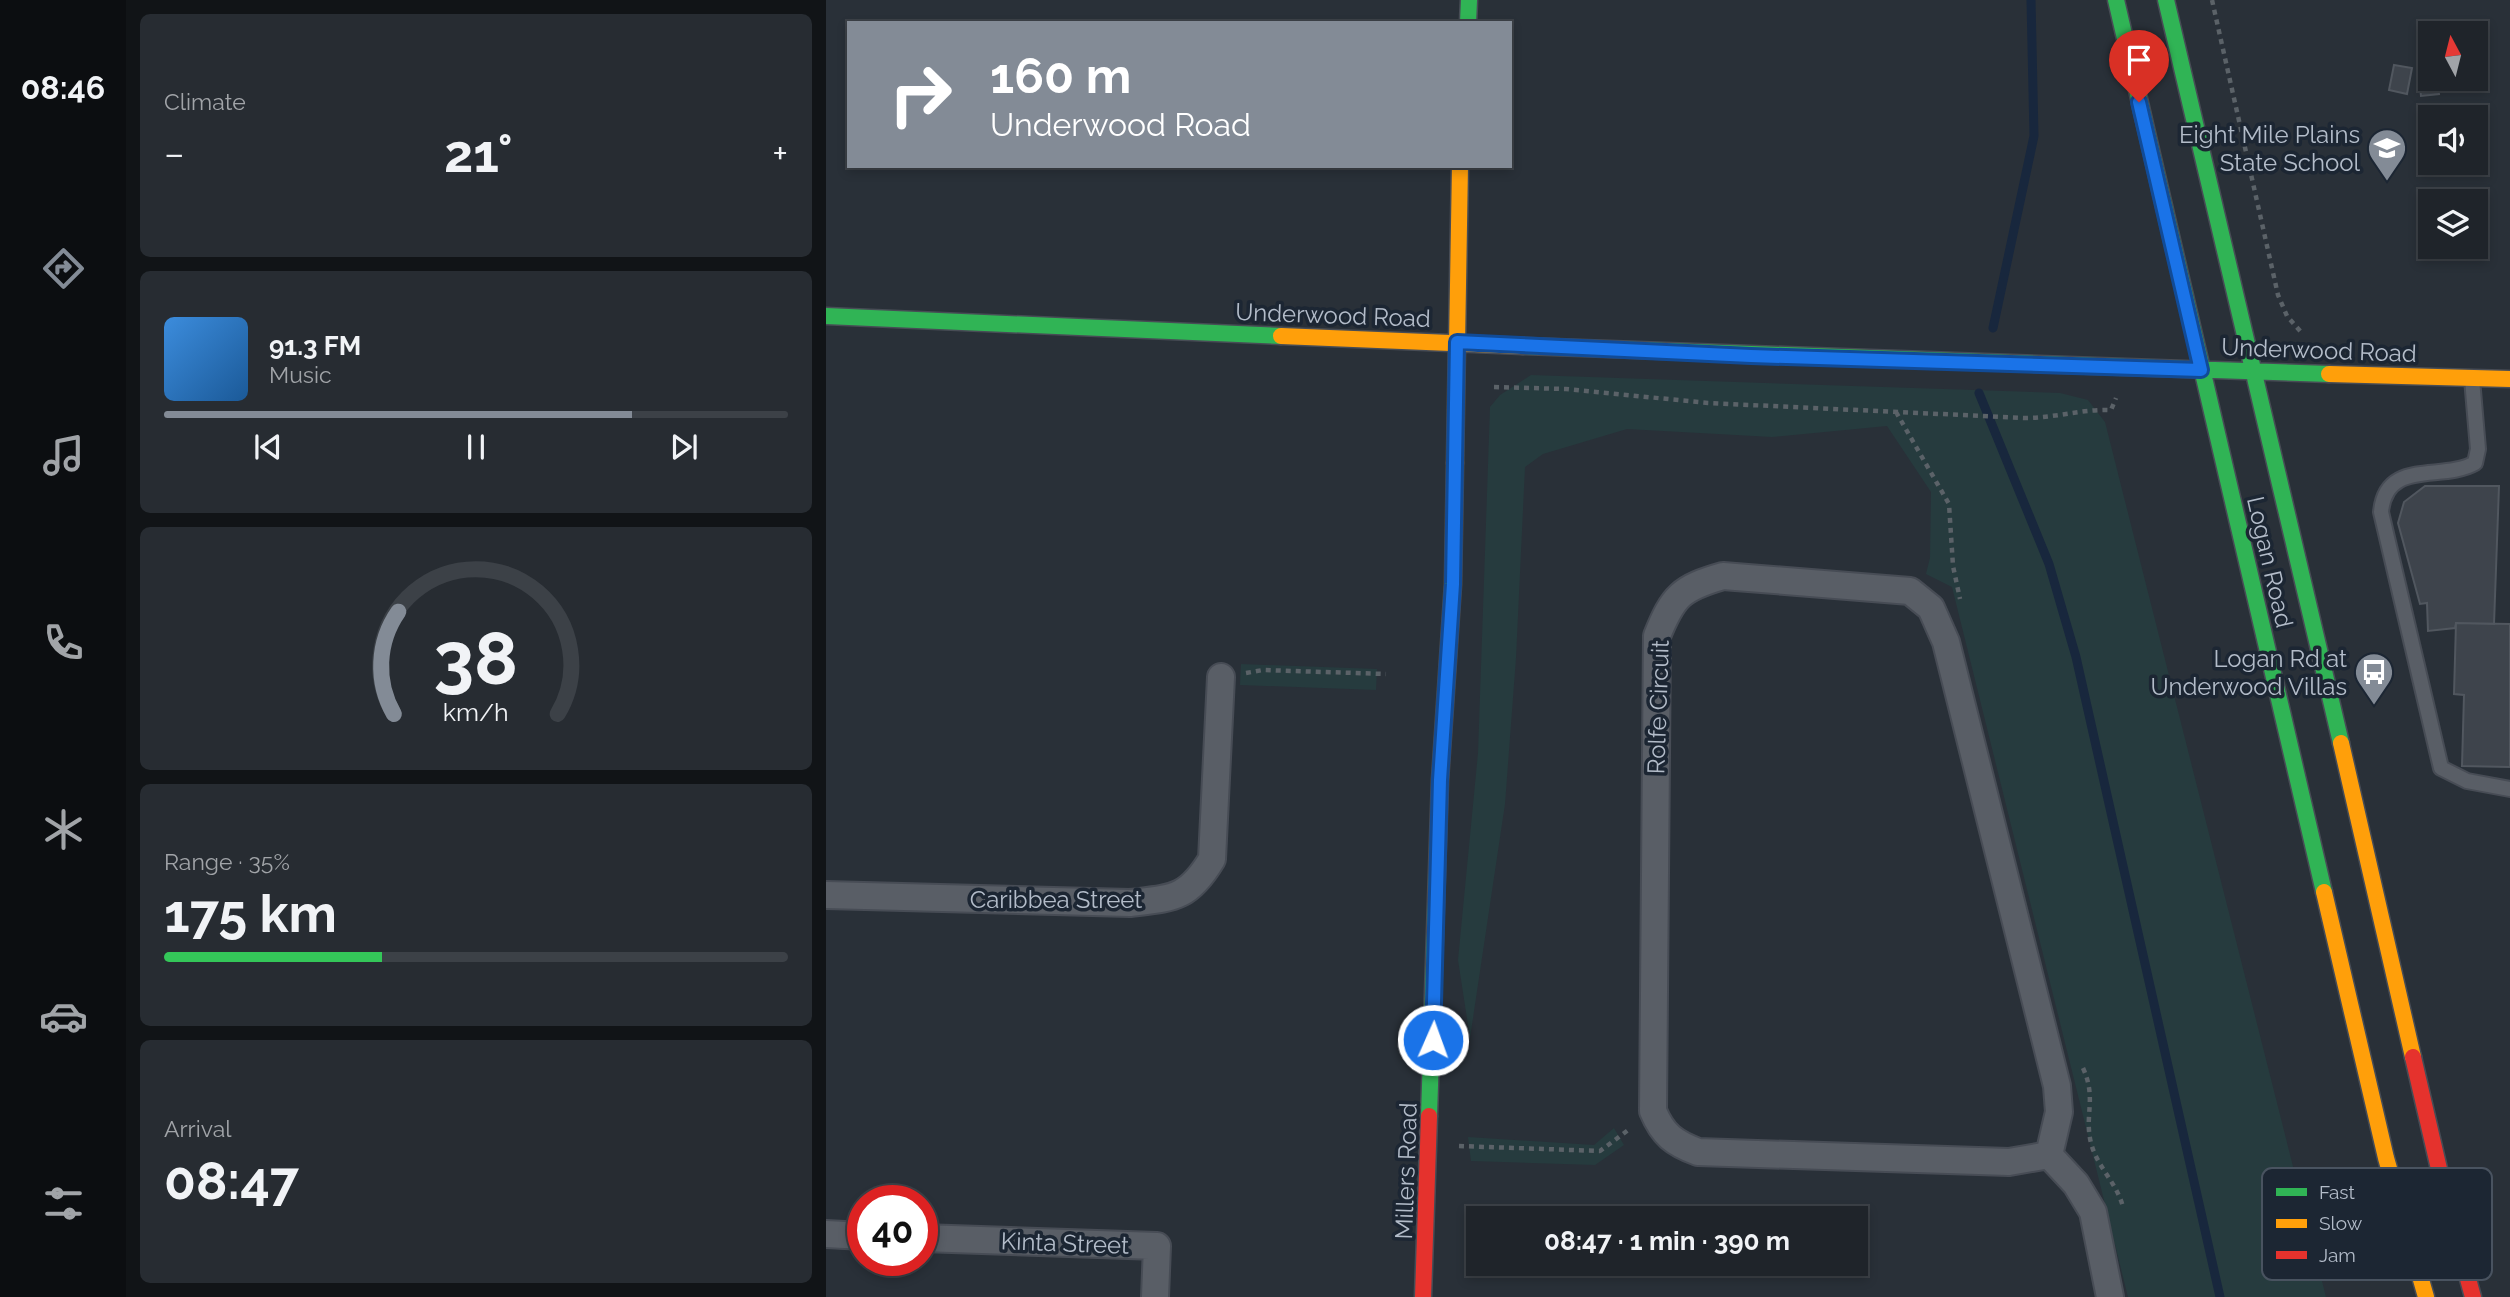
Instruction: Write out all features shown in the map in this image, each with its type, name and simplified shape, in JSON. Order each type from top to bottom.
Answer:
[{"type":"main road","points":[[1468,21],[1469,0]]},
{"type":"main road","name":"Logan Road","points":[[2116,0],[2389,1168]]},
{"type":"main road","name":"Logan Road","points":[[2166,0],[2256,371],[2439,1168]]},
{"type":"main road","name":"Millers Road","points":[[1423,1297],[1440,780],[1453,584],[1460,168]]},
{"type":"main road","name":"Underwood Road","points":[[826,316],[1751,356],[2510,379]]},
{"type":"main road","name":"Logan Road","points":[[2421,1280],[2426,1297]]},
{"type":"main road","name":"Logan Road","points":[[2468,1280],[2473,1297]]},
{"type":"street","name":"Rolfe Circuit","points":[[1653,1111],[1657,636],[1670,603],[1697,583],[1723,576],[1883,586],[1910,591],[1931,608],[1945,642],[2057,1086],[2059,1112],[2049,1156]]},
{"type":"street","name":"Caribbea Street","points":[[826,895],[1130,903],[1172,898],[1198,882],[1212,859],[1221,677]]},
{"type":"street","points":[[1653,1111],[1661,1130],[1676,1144],[1698,1152],[2009,1162],[2049,1156],[2076,1184],[2093,1212],[2110,1297]]},
{"type":"street","points":[[826,1234],[847,1235]]},
{"type":"street","name":"Kinta Street","points":[[938,1239],[1157,1246],[1155,1297]]},
{"type":"lane","points":[[2471,377],[2478,449],[2474,463],[2464,469],[2417,473],[2393,484],[2382,496],[2381,512],[2441,768],[2467,781],[2510,789]]},
{"type":"path","points":[[2212,0],[2278,295],[2287,316],[2302,333]]},
{"type":"path","points":[[1494,387],[1566,389],[1708,403],[2025,418],[2056,418],[2085,409],[2111,410],[2118,393]]},
{"type":"path","points":[[1221,677],[1264,670],[1386,674]]},
{"type":"path","points":[[1430,1144],[1600,1151],[1653,1111]]},
{"type":"green space","points":[[1531,375],[2060,393],[2088,400],[2105,422],[2293,1168],[2262,1168],[2262,1280],[2322,1280],[2326,1297],[2128,1297],[1952,587],[1926,574],[1930,558],[1931,492],[1887,426],[1772,437],[1627,429],[1543,454],[1525,467],[1516,658],[1505,804],[1470,1038],[1458,960],[1478,753],[1490,407],[1500,395]]},
{"type":"green space","points":[[1241,664],[1377,669],[1376,690],[1240,685]]},
{"type":"green space","points":[[1614,1128],[1624,1145],[1595,1165],[1471,1161],[1468,1137],[1594,1145]]},
{"type":"building","points":[[2394,65],[2412,68],[2407,94],[2389,90]]},
{"type":"building","points":[[2420,91],[2439,91],[2439,94],[2421,96]]},
{"type":"building","points":[[2425,486],[2499,486],[2494,624],[2456,623],[2455,628],[2428,631],[2427,603],[2420,604],[2398,523],[2404,502]]},
{"type":"building","points":[[2456,623],[2510,624],[2510,767],[2462,766],[2464,695],[2454,694]]},
{"type":"waterway","points":[[1993,328],[2034,136],[2031,0]]},
{"type":"waterway","points":[[1979,393],[2049,564],[2076,657],[2220,1297]]},
{"type":"traffic: fast","points":[[1468,21],[1469,0]]},
{"type":"traffic: fast","points":[[2116,0],[2324,892]]},
{"type":"traffic: fast","points":[[2166,0],[2341,743]]},
{"type":"traffic: fast","points":[[826,316],[1281,336]]},
{"type":"traffic: fast","points":[[1523,346],[2329,374]]},
{"type":"traffic: fast","points":[[1429,1116],[1440,780],[1453,584],[1455,463]]},
{"type":"traffic: slow","points":[[1455,463],[1460,168]]},
{"type":"traffic: slow","points":[[1281,336],[1523,346]]},
{"type":"traffic: slow","points":[[2329,374],[2510,379]]},
{"type":"traffic: slow","points":[[2341,743],[2413,1057]]},
{"type":"traffic: slow","points":[[2324,892],[2389,1168]]},
{"type":"traffic: slow","points":[[2421,1280],[2426,1297]]},
{"type":"traffic: jam","points":[[2413,1057],[2439,1168]]},
{"type":"traffic: jam","points":[[1423,1297],[1429,1116]]},
{"type":"traffic: jam","points":[[2468,1280],[2473,1297]]},
{"type":"place","name":"Eight Mile Plains State School","points":[[2387,182]]},
{"type":"place","name":"Logan Rd at Underwood Villas","points":[[2374,706]]},
{"type":"route","points":[[1433,1040],[1440,780],[1453,584],[1457,342],[1751,356],[2201,370],[2139,102]]}]
